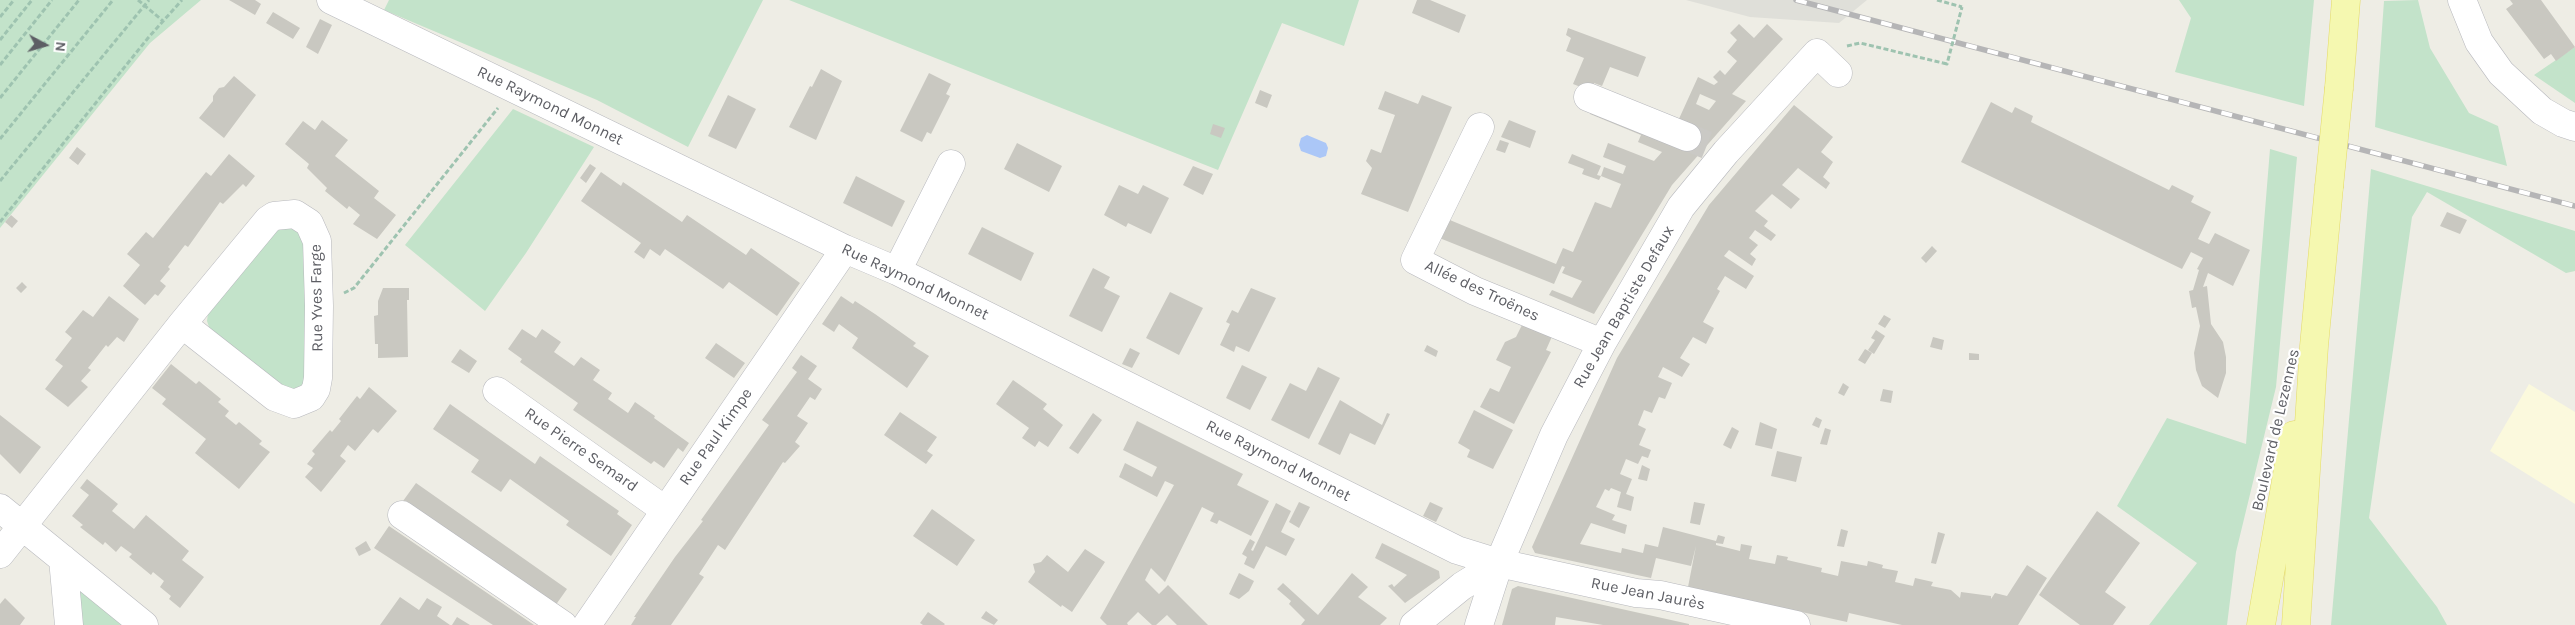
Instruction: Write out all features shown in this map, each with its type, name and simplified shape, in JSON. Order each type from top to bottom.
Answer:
[{"type":"main road","name":"Boulevard de Lezennes","points":[[2296,625],[2314,346],[2346,0]]},
{"type":"main road","name":"Boulevard de Lezennes","points":[[2261,625],[2286,476],[2314,346]]},
{"type":"street","name":"Rue Raymond Monnet","points":[[331,0],[369,8],[514,88],[845,249],[897,271],[1457,550],[1499,563]]},
{"type":"street","points":[[2462,0],[2479,42],[2501,73],[2542,111],[2563,123],[2575,127]]},
{"type":"street","name":"Rue Jean Baptiste Defaux","points":[[1479,625],[1499,563],[1554,435],[1602,343],[1682,207],[1706,145],[1817,52],[1838,74]]},
{"type":"street","points":[[1588,97],[1706,145]]},
{"type":"street","name":"Allée des Troënes","points":[[1480,127],[1415,260],[1475,291],[1602,343]]},
{"type":"street","points":[[897,271],[951,164]]},
{"type":"street","name":"Rue Yves Farge","points":[[0,554],[182,324],[268,220],[274,216],[284,214],[303,217],[314,230],[317,241],[319,306],[318,378],[316,389],[311,397],[294,404],[275,397],[182,324]]},
{"type":"street","name":"Rue Paul Kimpe","points":[[587,625],[845,249]]},
{"type":"street","name":"Rue Pierre Semard","points":[[496,391],[665,510]]},
{"type":"street","points":[[0,508],[144,625]]},
{"type":"street","points":[[402,515],[563,625]]},
{"type":"street","points":[[63,559],[69,625]]},
{"type":"street","points":[[1414,625],[1462,586],[1499,563]]},
{"type":"street","name":"Rue Jean Jaurès","points":[[1499,563],[1796,625]]},
{"type":"path","points":[[0,17],[14,0]]},
{"type":"path","points":[[0,40],[32,0]]},
{"type":"path","points":[[0,65],[52,0]]},
{"type":"path","points":[[0,98],[79,0]]},
{"type":"path","points":[[0,139],[113,0]]},
{"type":"path","points":[[138,0],[163,21]]},
{"type":"path","points":[[0,182],[149,0]]},
{"type":"path","points":[[0,222],[182,0]]},
{"type":"path","points":[[1860,43],[1947,64],[1962,7],[1937,0]]},
{"type":"path","points":[[319,306],[354,288],[514,88]]},
{"type":"shaded area","points":[[1686,0],[1867,0],[1839,23],[1750,17]]},
{"type":"shaded area","points":[[2529,384],[2575,412],[2575,504],[2490,451]]},
{"type":"green space","points":[[0,0],[201,0],[150,43],[0,228]]},
{"type":"green space","points":[[389,0],[763,0],[688,147],[597,100],[384,10]]},
{"type":"green space","points":[[789,0],[1359,0],[1344,46],[1282,23],[1218,170]]},
{"type":"green space","points":[[2179,0],[2314,0],[2304,106],[2175,72],[2191,18]]},
{"type":"green space","points":[[2418,0],[2430,48],[2469,113],[2498,126],[2507,166],[2375,127],[2384,1]]},
{"type":"green space","points":[[2575,47],[2575,103],[2534,75]]},
{"type":"green space","points":[[513,109],[594,147],[526,253],[485,311],[405,245]]},
{"type":"green space","points":[[2270,149],[2297,157],[2276,387],[2236,552],[2227,625],[2149,625],[2197,563],[2117,506],[2167,418],[2246,444]]},
{"type":"green space","points":[[2371,169],[2575,231],[2575,271],[2566,273],[2427,192],[2412,217],[2369,518],[2437,607],[2447,625],[2331,625]]},
{"type":"green space","points":[[285,224],[304,235],[308,376],[304,387],[292,393],[211,333],[207,321],[208,313],[276,227]]},
{"type":"green space","points":[[77,585],[123,625],[82,625]]},
{"type":"water","points":[[1307,135],[1326,143],[1328,148],[1326,156],[1320,158],[1301,151],[1299,145],[1301,138]]},
{"type":"building","points":[[229,0],[255,0],[261,4],[255,15]]},
{"type":"building","points":[[1417,0],[1430,0],[1466,15],[1459,33],[1412,13]]},
{"type":"building","points":[[2510,0],[2541,0],[2575,47],[2556,61],[2551,54],[2544,59],[2506,9],[2513,4]]},
{"type":"building","points":[[273,12],[300,28],[293,39],[266,23]]},
{"type":"building","points":[[320,19],[332,25],[318,54],[306,47]]},
{"type":"building","points":[[1739,24],[1754,38],[1767,24],[1783,39],[1732,94],[1746,101],[1672,185],[1594,314],[1549,295],[1552,290],[1572,298],[1582,281],[1562,273],[1565,267],[1562,266],[1554,284],[1437,237],[1445,218],[1556,264],[1563,248],[1573,252],[1595,202],[1611,208],[1621,184],[1601,176],[1604,167],[1623,174],[1626,166],[1603,157],[1608,143],[1654,161],[1662,152],[1638,142],[1641,135],[1590,114],[1595,102],[1678,121],[1698,77],[1714,85],[1718,82],[1713,77],[1720,70],[1725,75],[1737,61],[1727,52],[1737,40],[1730,33]],"holes":[[[1700,94],[1716,101],[1709,110],[1696,104]]]},
{"type":"building","points":[[1568,28],[1646,57],[1638,77],[1610,67],[1602,86],[1594,83],[1591,91],[1573,84],[1584,58],[1566,51],[1571,38],[1566,35]]},
{"type":"building","points":[[821,69],[842,81],[816,140],[789,127]]},
{"type":"building","points":[[929,73],[951,84],[946,94],[950,96],[931,134],[927,132],[922,142],[900,131]]},
{"type":"building","points":[[234,76],[256,95],[224,138],[199,118],[213,101],[213,96],[219,88],[224,87]]},
{"type":"building","points":[[1260,90],[1272,95],[1267,108],[1255,103]]},
{"type":"building","points":[[1385,91],[1418,104],[1422,95],[1452,107],[1408,212],[1361,194],[1372,168],[1366,161],[1371,149],[1381,153],[1395,115],[1378,109]]},
{"type":"building","points":[[728,95],[756,109],[736,149],[708,136]]},
{"type":"building","points":[[1991,102],[2012,113],[2015,107],[2033,116],[2031,122],[2169,190],[2172,185],[2194,196],[2191,202],[2211,212],[2198,239],[2209,244],[2215,233],[2250,250],[2233,286],[2208,273],[2203,287],[2207,286],[2211,324],[2223,342],[2226,357],[2226,373],[2218,398],[2202,386],[2196,370],[2194,353],[2200,326],[2196,307],[2192,308],[2189,291],[2193,290],[2199,270],[2197,269],[2203,258],[2191,252],[2182,269],[1961,162]]},
{"type":"building","points":[[1794,105],[1833,137],[1821,152],[1833,162],[1823,177],[1830,183],[1826,189],[1798,168],[1782,185],[1800,199],[1791,209],[1772,194],[1755,211],[1768,221],[1764,226],[1776,235],[1771,241],[1755,230],[1749,238],[1758,245],[1750,254],[1756,259],[1752,266],[1729,250],[1724,256],[1754,276],[1746,289],[1725,276],[1717,289],[1720,291],[1703,322],[1714,328],[1706,344],[1693,337],[1680,358],[1690,364],[1682,377],[1663,367],[1658,377],[1672,383],[1665,399],[1659,397],[1652,413],[1644,410],[1638,425],[1646,429],[1639,445],[1651,450],[1648,458],[1642,456],[1638,464],[1626,459],[1620,474],[1632,479],[1626,494],[1634,497],[1631,511],[1617,507],[1621,492],[1611,488],[1609,491],[1605,489],[1596,507],[1615,515],[1612,520],[1627,525],[1625,534],[1591,523],[1580,544],[1621,553],[1622,548],[1643,553],[1645,544],[1658,547],[1663,527],[1716,541],[1718,535],[1725,537],[1723,544],[1716,543],[1716,545],[1740,551],[1741,544],[1752,546],[1749,559],[1775,564],[1777,555],[1788,557],[1787,560],[1822,568],[1821,572],[1838,576],[1841,561],[1867,566],[1868,561],[1883,565],[1882,568],[1898,571],[1895,582],[1913,586],[1915,578],[1933,582],[1931,586],[1951,590],[1960,598],[1961,592],[1991,596],[1991,599],[1995,593],[2007,596],[2027,565],[2047,578],[2018,625],[1902,625],[1849,613],[1847,622],[1688,587],[1696,546],[1691,566],[1656,558],[1651,578],[1535,553],[1532,547],[1617,358],[1709,205]]},
{"type":"building","points":[[322,120],[348,140],[335,156],[379,191],[374,198],[396,215],[377,239],[353,224],[360,215],[349,206],[347,209],[325,191],[327,188],[307,168],[309,164],[285,144],[303,121],[315,130]]},
{"type":"building","points":[[1509,120],[1536,131],[1530,148],[1501,137]]},
{"type":"building","points":[[1213,124],[1225,128],[1221,138],[1210,134]]},
{"type":"building","points":[[1500,140],[1509,143],[1505,153],[1496,150]]},
{"type":"building","points":[[1017,143],[1062,166],[1049,192],[1004,169]]},
{"type":"building","points":[[77,147],[86,154],[78,165],[69,158]]},
{"type":"building","points":[[229,154],[255,176],[246,187],[243,184],[223,204],[220,202],[188,247],[185,245],[168,267],[170,269],[160,281],[166,286],[158,296],[155,294],[145,305],[123,286],[140,265],[127,254],[146,232],[153,238],[206,172],[211,176]]},
{"type":"building","points":[[1572,154],[1601,166],[1597,175],[1601,176],[1599,180],[1582,174],[1584,169],[1568,163]]},
{"type":"building","points":[[590,164],[596,168],[586,183],[580,178]]},
{"type":"building","points":[[1193,166],[1213,174],[1203,195],[1183,185]]},
{"type":"building","points":[[601,172],[621,186],[623,182],[682,222],[687,215],[746,255],[751,248],[800,283],[777,316],[729,282],[723,289],[665,249],[660,256],[650,249],[644,259],[634,252],[641,243],[581,201]]},
{"type":"building","points":[[856,176],[905,201],[892,227],[843,203]]},
{"type":"building","points":[[1119,185],[1138,194],[1143,185],[1169,198],[1151,234],[1128,223],[1126,227],[1104,215]]},
{"type":"building","points":[[2447,212],[2467,220],[2460,234],[2440,226]]},
{"type":"building","points":[[11,215],[18,221],[12,228],[5,222]]},
{"type":"building","points":[[982,227],[1034,253],[1021,281],[968,254]]},
{"type":"building","points":[[1932,246],[1937,251],[1926,263],[1921,258]]},
{"type":"building","points":[[1093,268],[1110,277],[1104,288],[1120,296],[1102,332],[1069,316]]},
{"type":"building","points":[[22,282],[27,287],[21,293],[16,288]]},
{"type":"building","points":[[383,288],[409,288],[409,300],[407,300],[408,357],[378,358],[378,344],[375,344],[374,316],[378,315],[378,301]]},
{"type":"building","points":[[1251,288],[1276,298],[1249,352],[1236,346],[1234,352],[1220,345],[1230,324],[1226,322],[1232,310],[1238,313]]},
{"type":"building","points":[[1170,292],[1203,308],[1179,355],[1146,338]]},
{"type":"building","points":[[109,296],[139,319],[124,342],[117,337],[108,347],[106,345],[88,368],[91,370],[81,381],[88,387],[68,407],[45,389],[63,366],[55,360],[72,338],[65,332],[83,310],[93,317]]},
{"type":"building","points":[[841,296],[853,304],[855,301],[875,314],[916,343],[913,346],[929,356],[907,388],[852,348],[858,338],[839,324],[834,332],[822,324]]},
{"type":"building","points":[[1884,315],[1891,319],[1885,328],[1878,324]]},
{"type":"building","points":[[1525,319],[1554,332],[1546,350],[1551,352],[1514,424],[1480,407],[1490,388],[1499,392],[1511,367],[1496,360],[1505,342],[1516,337]]},
{"type":"building","points":[[522,329],[536,338],[542,329],[561,342],[554,352],[574,366],[581,357],[600,370],[593,380],[612,393],[608,399],[628,413],[635,402],[655,416],[654,418],[689,443],[683,452],[678,448],[664,468],[654,461],[651,464],[573,410],[578,403],[520,362],[522,359],[508,349]]},
{"type":"building","points":[[1876,330],[1885,336],[1874,354],[1868,350],[1875,340],[1871,338]]},
{"type":"building","points":[[1933,337],[1944,340],[1942,350],[1930,347]]},
{"type":"building","points":[[716,343],[745,363],[734,378],[705,358]]},
{"type":"building","points":[[1427,345],[1438,351],[1436,357],[1424,351]]},
{"type":"building","points":[[1130,348],[1140,353],[1132,368],[1122,364]]},
{"type":"building","points":[[460,349],[477,361],[469,373],[451,362]]},
{"type":"building","points":[[1865,349],[1872,353],[1865,364],[1858,360]]},
{"type":"building","points":[[1969,353],[1979,354],[1979,360],[1969,360]]},
{"type":"building","points":[[801,355],[817,366],[808,379],[822,389],[815,400],[810,397],[797,416],[808,423],[795,442],[800,446],[785,463],[783,462],[725,550],[718,545],[699,574],[704,577],[671,625],[631,625],[636,617],[634,617],[675,557],[703,521],[701,520],[769,425],[762,420],[797,372],[792,368]]},
{"type":"building","points":[[171,364],[196,384],[199,381],[221,399],[218,402],[229,411],[225,416],[236,425],[239,422],[262,441],[259,444],[270,452],[239,489],[195,453],[206,439],[162,404],[166,399],[152,388]]},
{"type":"building","points":[[1242,365],[1267,377],[1250,410],[1226,398]]},
{"type":"building","points":[[1318,367],[1340,378],[1309,439],[1271,420],[1290,383],[1306,391]]},
{"type":"building","points":[[1013,380],[1047,404],[1043,409],[1063,425],[1048,447],[1039,441],[1035,447],[1022,438],[1029,428],[996,404]]},
{"type":"building","points":[[1843,383],[1849,387],[1844,396],[1838,393]]},
{"type":"building","points":[[369,387],[397,411],[378,433],[373,429],[355,451],[348,445],[340,456],[346,461],[321,492],[305,477],[313,468],[307,464],[315,454],[312,451],[330,430],[332,432],[341,421],[339,419],[357,396],[360,399]]},
{"type":"building","points":[[1883,389],[1893,391],[1891,403],[1880,401]]},
{"type":"building","points":[[1340,400],[1382,425],[1387,413],[1390,414],[1375,445],[1350,433],[1340,455],[1318,444]]},
{"type":"building","points":[[450,404],[535,464],[540,456],[619,511],[617,514],[632,525],[611,556],[566,525],[569,521],[510,479],[501,492],[471,472],[479,460],[433,429]]},
{"type":"building","points":[[1474,410],[1513,430],[1493,469],[1467,457],[1470,450],[1458,443]]},
{"type":"building","points":[[900,412],[937,437],[927,451],[933,455],[926,464],[884,435]]},
{"type":"building","points":[[1093,413],[1102,420],[1078,454],[1069,448]]},
{"type":"building","points":[[0,415],[41,447],[20,474],[0,454]]},
{"type":"building","points":[[1816,417],[1822,420],[1819,428],[1812,425]]},
{"type":"building","points":[[1137,421],[1243,474],[1237,485],[1269,501],[1251,536],[1219,520],[1217,524],[1210,521],[1214,513],[1202,507],[1165,582],[1151,568],[1145,580],[1159,594],[1168,585],[1208,625],[1177,625],[1167,615],[1156,625],[1152,625],[1138,612],[1127,623],[1128,625],[1107,625],[1100,618],[1174,485],[1165,481],[1157,497],[1119,477],[1125,463],[1152,477],[1157,467],[1123,450]]},
{"type":"building","points":[[1760,422],[1777,429],[1772,449],[1755,445]]},
{"type":"building","points":[[1732,427],[1739,431],[1731,449],[1723,445]]},
{"type":"building","points":[[1825,428],[1831,430],[1827,445],[1820,444]]},
{"type":"building","points":[[1777,451],[1802,457],[1796,482],[1771,476]]},
{"type":"building","points":[[1642,465],[1650,469],[1647,481],[1638,479]]},
{"type":"building","points":[[87,479],[118,504],[112,511],[134,529],[146,515],[189,551],[182,560],[204,577],[180,608],[169,599],[171,596],[160,587],[164,581],[153,572],[151,575],[129,557],[132,554],[121,546],[116,552],[105,542],[103,545],[80,527],[83,525],[72,516],[89,495],[80,488]]},
{"type":"building","points":[[416,483],[567,589],[555,606],[403,501]]},
{"type":"building","points":[[1299,502],[1310,507],[1299,528],[1289,522]]},
{"type":"building","points":[[1430,502],[1443,508],[1436,522],[1423,516]]},
{"type":"building","points":[[1694,502],[1705,504],[1700,525],[1690,523]]},
{"type":"building","points":[[1276,503],[1291,511],[1281,532],[1295,539],[1286,556],[1266,546],[1254,569],[1244,564],[1247,557],[1242,554],[1250,539],[1255,542],[1251,550],[1253,551]]},
{"type":"building","points":[[932,509],[975,540],[957,566],[913,536]]},
{"type":"building","points":[[2097,511],[2140,543],[2105,592],[2126,607],[2113,625],[2080,625],[2039,595]]},
{"type":"building","points":[[389,526],[534,625],[493,625],[374,548]]},
{"type":"building","points":[[1841,529],[1848,531],[1844,547],[1837,546]]},
{"type":"building","points":[[1938,532],[1945,534],[1936,564],[1931,563]]},
{"type":"building","points":[[366,541],[371,550],[359,556],[355,548]]},
{"type":"building","points":[[1382,543],[1439,571],[1440,578],[1405,603],[1388,586],[1392,584],[1394,587],[1407,575],[1375,558]]},
{"type":"building","points":[[1085,549],[1105,562],[1072,612],[1062,605],[1061,607],[1028,582],[1035,572],[1033,564],[1041,562],[1047,555],[1068,572]]},
{"type":"building","points":[[1239,573],[1254,581],[1249,591],[1239,599],[1229,594]]},
{"type":"building","points":[[1352,573],[1368,587],[1358,597],[1387,618],[1380,625],[1301,625],[1305,620],[1289,604],[1291,601],[1277,589],[1283,583],[1318,615]]},
{"type":"building","points":[[1518,586],[1689,625],[1603,625],[1556,617],[1555,625],[1502,625],[1512,589]]},
{"type":"building","points":[[400,597],[419,610],[427,598],[442,607],[437,616],[450,625],[380,625]]},
{"type":"building","points":[[5,598],[25,618],[20,625],[0,625],[0,604]]},
{"type":"building","points":[[986,611],[998,620],[994,625],[981,618]]},
{"type":"building","points":[[928,612],[945,624],[923,625],[920,623]]},
{"type":"building","points":[[457,617],[470,625],[452,625]]},
{"type":"tunnel","points":[[1687,137],[1707,145]]},
{"type":"railway","points":[[1796,0],[2575,206]]}]
